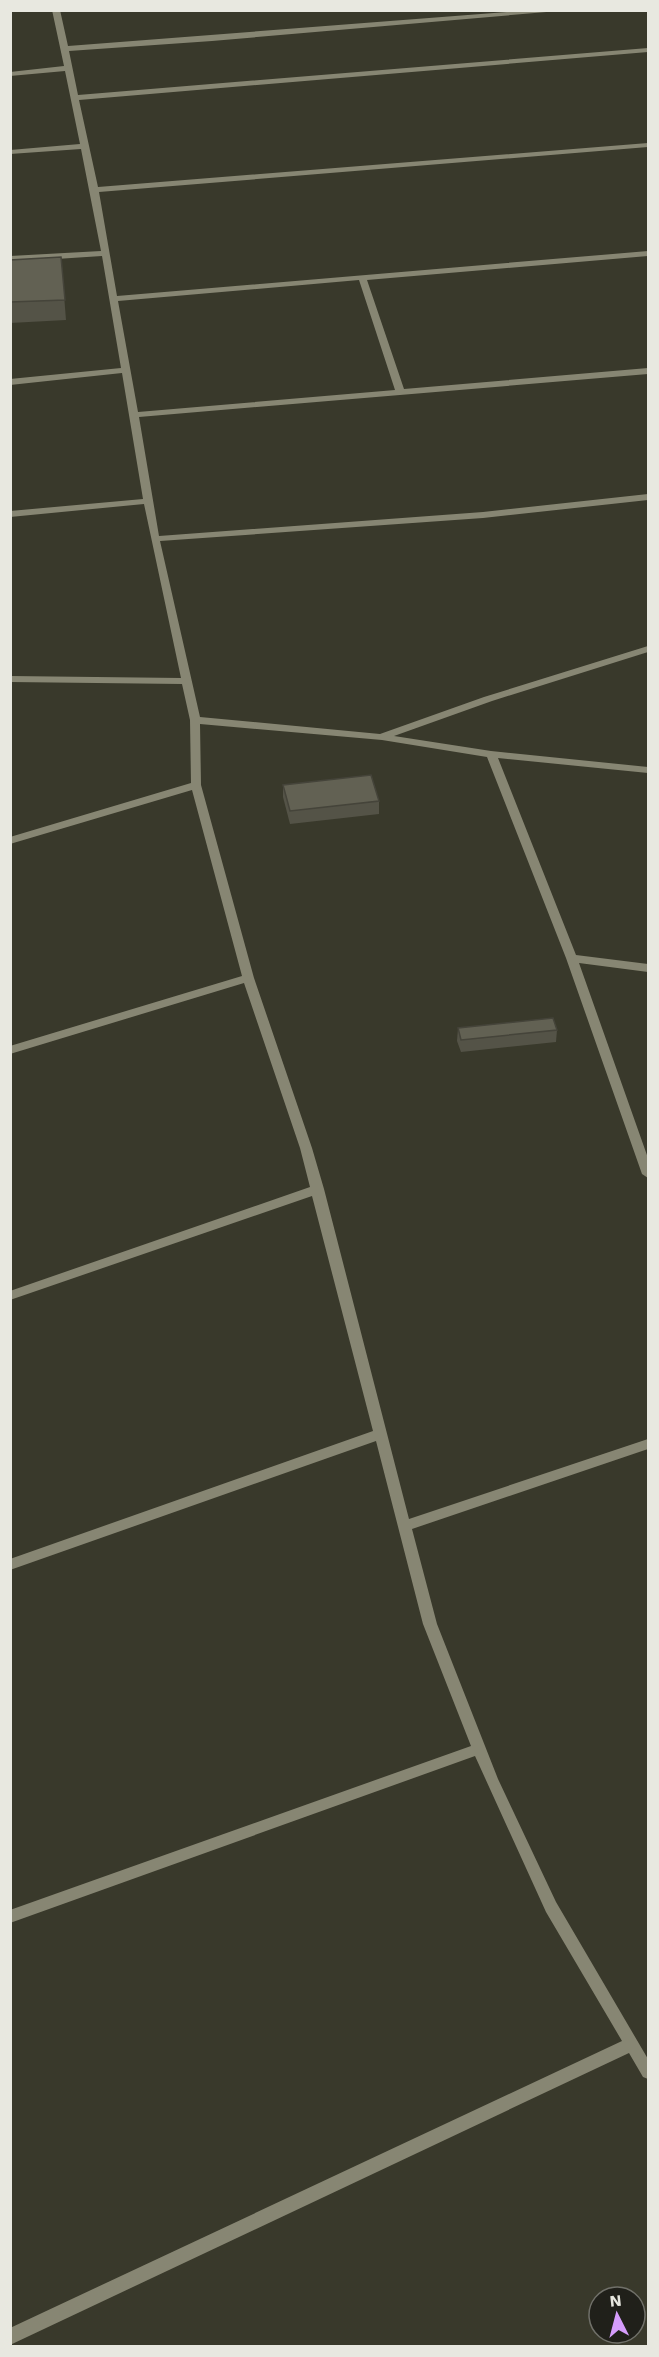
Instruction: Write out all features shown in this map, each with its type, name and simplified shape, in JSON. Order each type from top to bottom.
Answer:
[{"type":"street","points":[[56,10],[94,190],[155,539],[195,720],[196,785],[248,978],[318,1189],[430,1624],[479,1749],[550,1907],[648,2072]]},
{"type":"street","points":[[64,49],[567,10]]},
{"type":"street","points":[[74,98],[648,50]]},
{"type":"street","points":[[10,74],[68,68]]},
{"type":"street","points":[[94,190],[648,145]]},
{"type":"street","points":[[10,152],[85,146]]},
{"type":"street","points":[[10,260],[104,253]]},
{"type":"street","points":[[113,299],[648,253]]},
{"type":"street","points":[[362,277],[400,392]]},
{"type":"street","points":[[10,382],[126,370]]},
{"type":"street","points":[[133,415],[648,371]]},
{"type":"street","points":[[155,539],[483,515],[648,497]]},
{"type":"street","points":[[10,514],[149,501]]},
{"type":"street","points":[[382,736],[488,699],[648,649]]},
{"type":"street","points":[[10,679],[185,681]]},
{"type":"street","points":[[195,720],[382,736],[492,754],[648,770]]},
{"type":"street","points":[[492,754],[572,958],[648,1174]]},
{"type":"street","points":[[10,841],[196,785]]},
{"type":"street","points":[[572,958],[648,968]]},
{"type":"street","points":[[10,1050],[248,978]]},
{"type":"street","points":[[10,1296],[318,1189]]},
{"type":"street","points":[[10,1565],[380,1434]]},
{"type":"street","points":[[405,1526],[648,1444]]},
{"type":"street","points":[[10,1917],[479,1749]]},
{"type":"street","points":[[10,2337],[632,2044]]},
{"type":"building","points":[[61,257],[65,300],[10,302],[10,260]]},
{"type":"building","points":[[371,775],[379,801],[290,811],[283,785]]},
{"type":"building","points":[[553,1018],[557,1030],[461,1040],[458,1028]]}]
